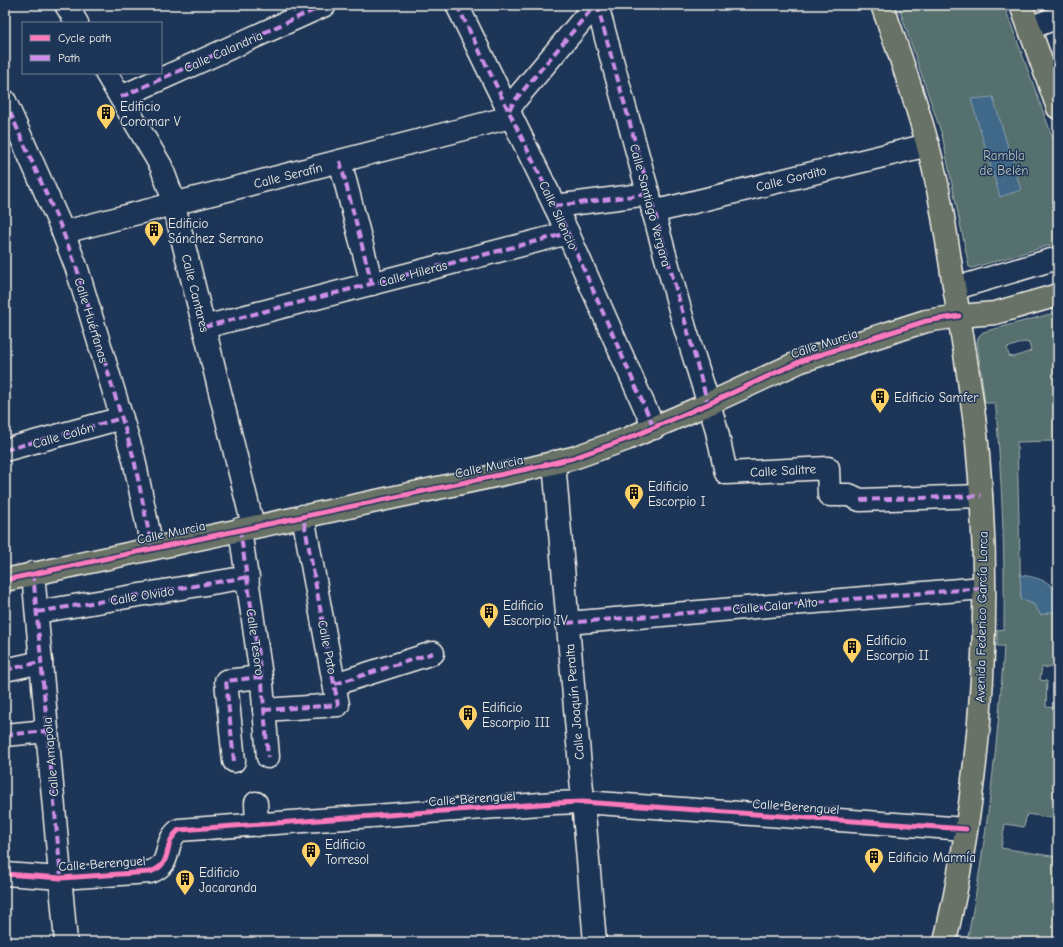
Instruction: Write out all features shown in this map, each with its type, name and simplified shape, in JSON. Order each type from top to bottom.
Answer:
[{"type":"main road","name":"Avenida Federico García Lorca","points":[[882,5],[904,67],[928,145],[939,195],[973,406],[981,496],[983,588],[979,710],[966,829],[945,942]]},
{"type":"main road","points":[[1021,5],[1058,108]]},
{"type":"main road","name":"Calle Murcia","points":[[5,580],[554,462],[601,448],[654,428],[801,361],[926,322],[959,316],[994,313],[1058,295]]},
{"type":"street","points":[[66,5],[76,22]]},
{"type":"street","name":"Calle Calandria","points":[[121,98],[295,11],[325,5]]},
{"type":"street","name":"Calle Silencio","points":[[457,5],[568,233],[654,428]]},
{"type":"street","name":"Calle Serafín","points":[[64,232],[503,119],[516,99],[596,5]]},
{"type":"street","name":"Calle Santiago Vergara","points":[[596,5],[708,404]]},
{"type":"street","points":[[1030,28],[1058,17]]},
{"type":"street","name":"Calle Cantares","points":[[107,74],[161,166],[174,204],[204,327],[247,527]]},
{"type":"street","name":"Calle Huérfanas","points":[[5,101],[64,232],[77,269],[122,418],[138,477],[152,548]]},
{"type":"street","name":"Calle Gordito","points":[[555,206],[651,203],[928,145]]},
{"type":"street","points":[[340,161],[372,284]]},
{"type":"street","name":"Calle Hileras","points":[[204,327],[568,233]]},
{"type":"street","points":[[955,292],[962,286],[1058,258]]},
{"type":"street","name":"Calle Salitre","points":[[708,404],[716,427],[726,473],[828,468],[829,495],[849,495],[860,500],[981,496]]},
{"type":"street","name":"Calle Colón","points":[[5,450],[122,418]]},
{"type":"street","name":"Calle Joaquín Peralta","points":[[554,462],[595,942]]},
{"type":"street","name":"Calle Pato","points":[[264,710],[338,705],[303,516]]},
{"type":"street","name":"Calle Tesoro","points":[[247,527],[248,577],[261,677],[268,756]]},
{"type":"street","name":"Calle Amapola","points":[[33,573],[66,942]]},
{"type":"street","name":"Calle Olvido","points":[[37,612],[248,577]]},
{"type":"street","name":"Calle Calar Alto","points":[[567,623],[983,588]]},
{"type":"street","points":[[335,684],[433,653]]},
{"type":"street","points":[[5,670],[41,662]]},
{"type":"street","points":[[234,761],[226,682],[261,677]]},
{"type":"street","points":[[5,735],[47,731]]},
{"type":"street","name":"Calle Berenguel","points":[[5,874],[61,878],[150,872],[163,865],[166,860],[172,836],[179,830],[583,802],[966,829]]},
{"type":"street","points":[[256,803],[258,825]]},
{"type":"green space","name":"Rambla de Belén","points":[[898,5],[1004,5],[1058,152],[1058,243],[972,268],[969,267],[942,135]]},
{"type":"green space","points":[[1058,312],[1058,475],[1055,475],[1054,441],[1017,442],[1021,599],[1033,604],[1041,615],[1058,610],[1058,675],[1054,674],[1054,668],[1042,667],[1040,680],[1047,681],[1046,707],[1058,708],[1058,819],[1027,814],[1024,827],[1005,824],[1001,848],[1058,857],[1058,942],[967,942],[980,868],[995,758],[1004,646],[997,646],[997,630],[1004,629],[1003,520],[998,437],[995,403],[985,403],[977,342],[979,336],[983,332]],"holes":[[[1024,342],[1029,343],[1031,351],[1014,357],[1009,356],[1007,348]]]},
{"type":"water","points":[[993,97],[1021,190],[1000,197],[971,99]]},
{"type":"water","points":[[1020,575],[1042,580],[1052,586],[1058,595],[1058,610],[1041,615],[1033,604],[1021,599]]},
{"type":"marked path","points":[[291,5],[299,17]]},
{"type":"marked path","points":[[121,97],[325,5]]},
{"type":"marked path","points":[[457,5],[566,229],[654,428]]},
{"type":"marked path","points":[[509,110],[516,99],[595,5]]},
{"type":"marked path","points":[[597,5],[708,404]]},
{"type":"marked path","points":[[5,101],[61,227],[77,269],[134,459],[152,548]]},
{"type":"marked path","points":[[340,161],[372,284]]},
{"type":"marked path","points":[[555,206],[649,194]]},
{"type":"marked path","points":[[204,327],[568,233]]},
{"type":"marked path","points":[[5,450],[122,418]]},
{"type":"marked path","points":[[860,500],[981,496]]},
{"type":"marked path","points":[[264,710],[338,705],[303,516]]},
{"type":"marked path","points":[[240,529],[262,683],[268,757]]},
{"type":"marked path","points":[[33,573],[61,878]]},
{"type":"marked path","points":[[37,612],[248,577]]},
{"type":"marked path","points":[[567,623],[983,588]]},
{"type":"marked path","points":[[335,684],[433,653]]},
{"type":"marked path","points":[[5,670],[41,662]]},
{"type":"marked path","points":[[234,761],[226,681],[261,677]]},
{"type":"marked path","points":[[5,735],[47,731]]},
{"type":"cycle path","points":[[5,580],[573,458],[627,439],[801,361],[926,321],[959,316]]},
{"type":"cycle path","points":[[5,874],[61,878],[150,872],[163,864],[170,841],[179,830],[554,803],[583,802],[966,829]]},
{"type":"place","name":"Edificio Coromar V","points":[[106,130]]},
{"type":"place","name":"Edificio Sánchez Serrano","points":[[154,247]]},
{"type":"place","name":"Edificio Samfer","points":[[880,414]]},
{"type":"place","name":"Edificio Escorpio I","points":[[634,510]]},
{"type":"place","name":"Edificio Escorpio IV","points":[[489,629]]},
{"type":"place","name":"Edificio Escorpio II","points":[[852,664]]},
{"type":"place","name":"Edificio Escorpio III","points":[[468,731]]},
{"type":"place","name":"Edificio Torresol","points":[[311,868]]},
{"type":"place","name":"Edificio Marmía","points":[[874,874]]},
{"type":"place","name":"Edificio Jacaranda","points":[[185,896]]}]
